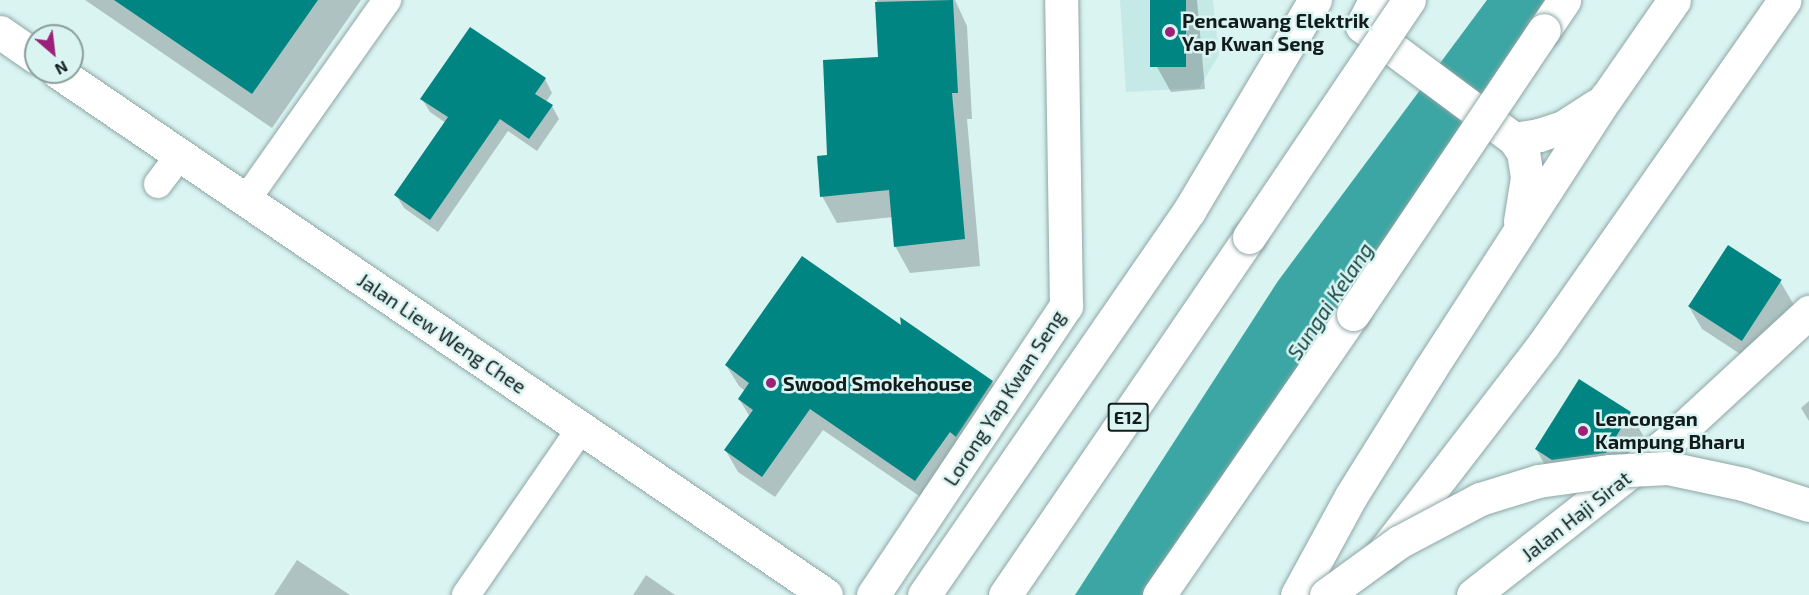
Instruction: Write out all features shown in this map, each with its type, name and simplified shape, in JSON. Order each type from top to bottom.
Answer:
[{"type":"main road","name":"Lorong Yap Kwan Seng","points":[[873,595],[1066,306],[1061,0]]},
{"type":"main road","points":[[924,595],[1189,211],[1315,0]]},
{"type":"main road","name":"E12","points":[[1005,595],[1047,537],[1409,0]]},
{"type":"main road","points":[[1159,595],[1353,314],[1564,0]]},
{"type":"main road","points":[[1297,595],[1351,496],[1606,98],[1674,0]]},
{"type":"main road","points":[[1350,595],[1543,345],[1785,0]]},
{"type":"main road","points":[[1368,13],[1514,139],[1523,152],[1527,177],[1523,210],[1512,244]]},
{"type":"main road","points":[[0,32],[24,49]]},
{"type":"main road","name":"Jalan Liew Weng Chee","points":[[76,84],[826,595]]},
{"type":"main road","points":[[1514,139],[1539,135],[1563,127],[1606,98]]},
{"type":"main road","name":"Jalan Haji Sirat","points":[[1473,595],[1609,491],[1668,442],[1809,312]]},
{"type":"main road","points":[[1326,595],[1399,542],[1419,531],[1480,499],[1538,481],[1610,471],[1668,468],[1743,484],[1809,505]]},
{"type":"lane","points":[[246,200],[387,0]]},
{"type":"lane","points":[[158,184],[180,155]]},
{"type":"lane","points":[[466,595],[581,428]]},
{"type":"shaded area","points":[[1120,0],[1213,0],[1219,55],[1199,88],[1126,92]]},
{"type":"water","name":"Sungai Kelang","points":[[1487,0],[1546,0],[1144,595],[1075,595],[1278,281]]},
{"type":"building","points":[[114,0],[318,0],[252,94]]},
{"type":"building","points":[[953,0],[958,93],[952,93],[965,239],[894,247],[889,190],[820,197],[817,156],[827,155],[823,60],[878,57],[875,2]]},
{"type":"building","name":"Pencawang Elektrik Yap Kwan Seng","points":[[1150,0],[1186,0],[1186,67],[1150,67]]},
{"type":"building","points":[[470,27],[546,78],[535,94],[553,105],[529,139],[500,119],[430,220],[394,195],[448,117],[420,99]]},
{"type":"building","points":[[1728,245],[1782,280],[1742,341],[1688,306]]},
{"type":"building","points":[[802,256],[901,325],[900,317],[993,381],[956,437],[950,432],[915,481],[810,409],[762,477],[724,450],[753,410],[738,399],[749,383],[725,365]]},
{"type":"building","name":"Lencongan Kampung Bharu","points":[[1579,379],[1631,412],[1606,453],[1552,460],[1535,449]]},
{"type":"place","name":"Pencawang Elektrik Yap Kwan Seng","points":[[1170,32]]},
{"type":"place","name":"Swood Smokehouse","points":[[771,383]]},
{"type":"place","name":"Lencongan Kampung Bharu","points":[[1583,431]]}]
